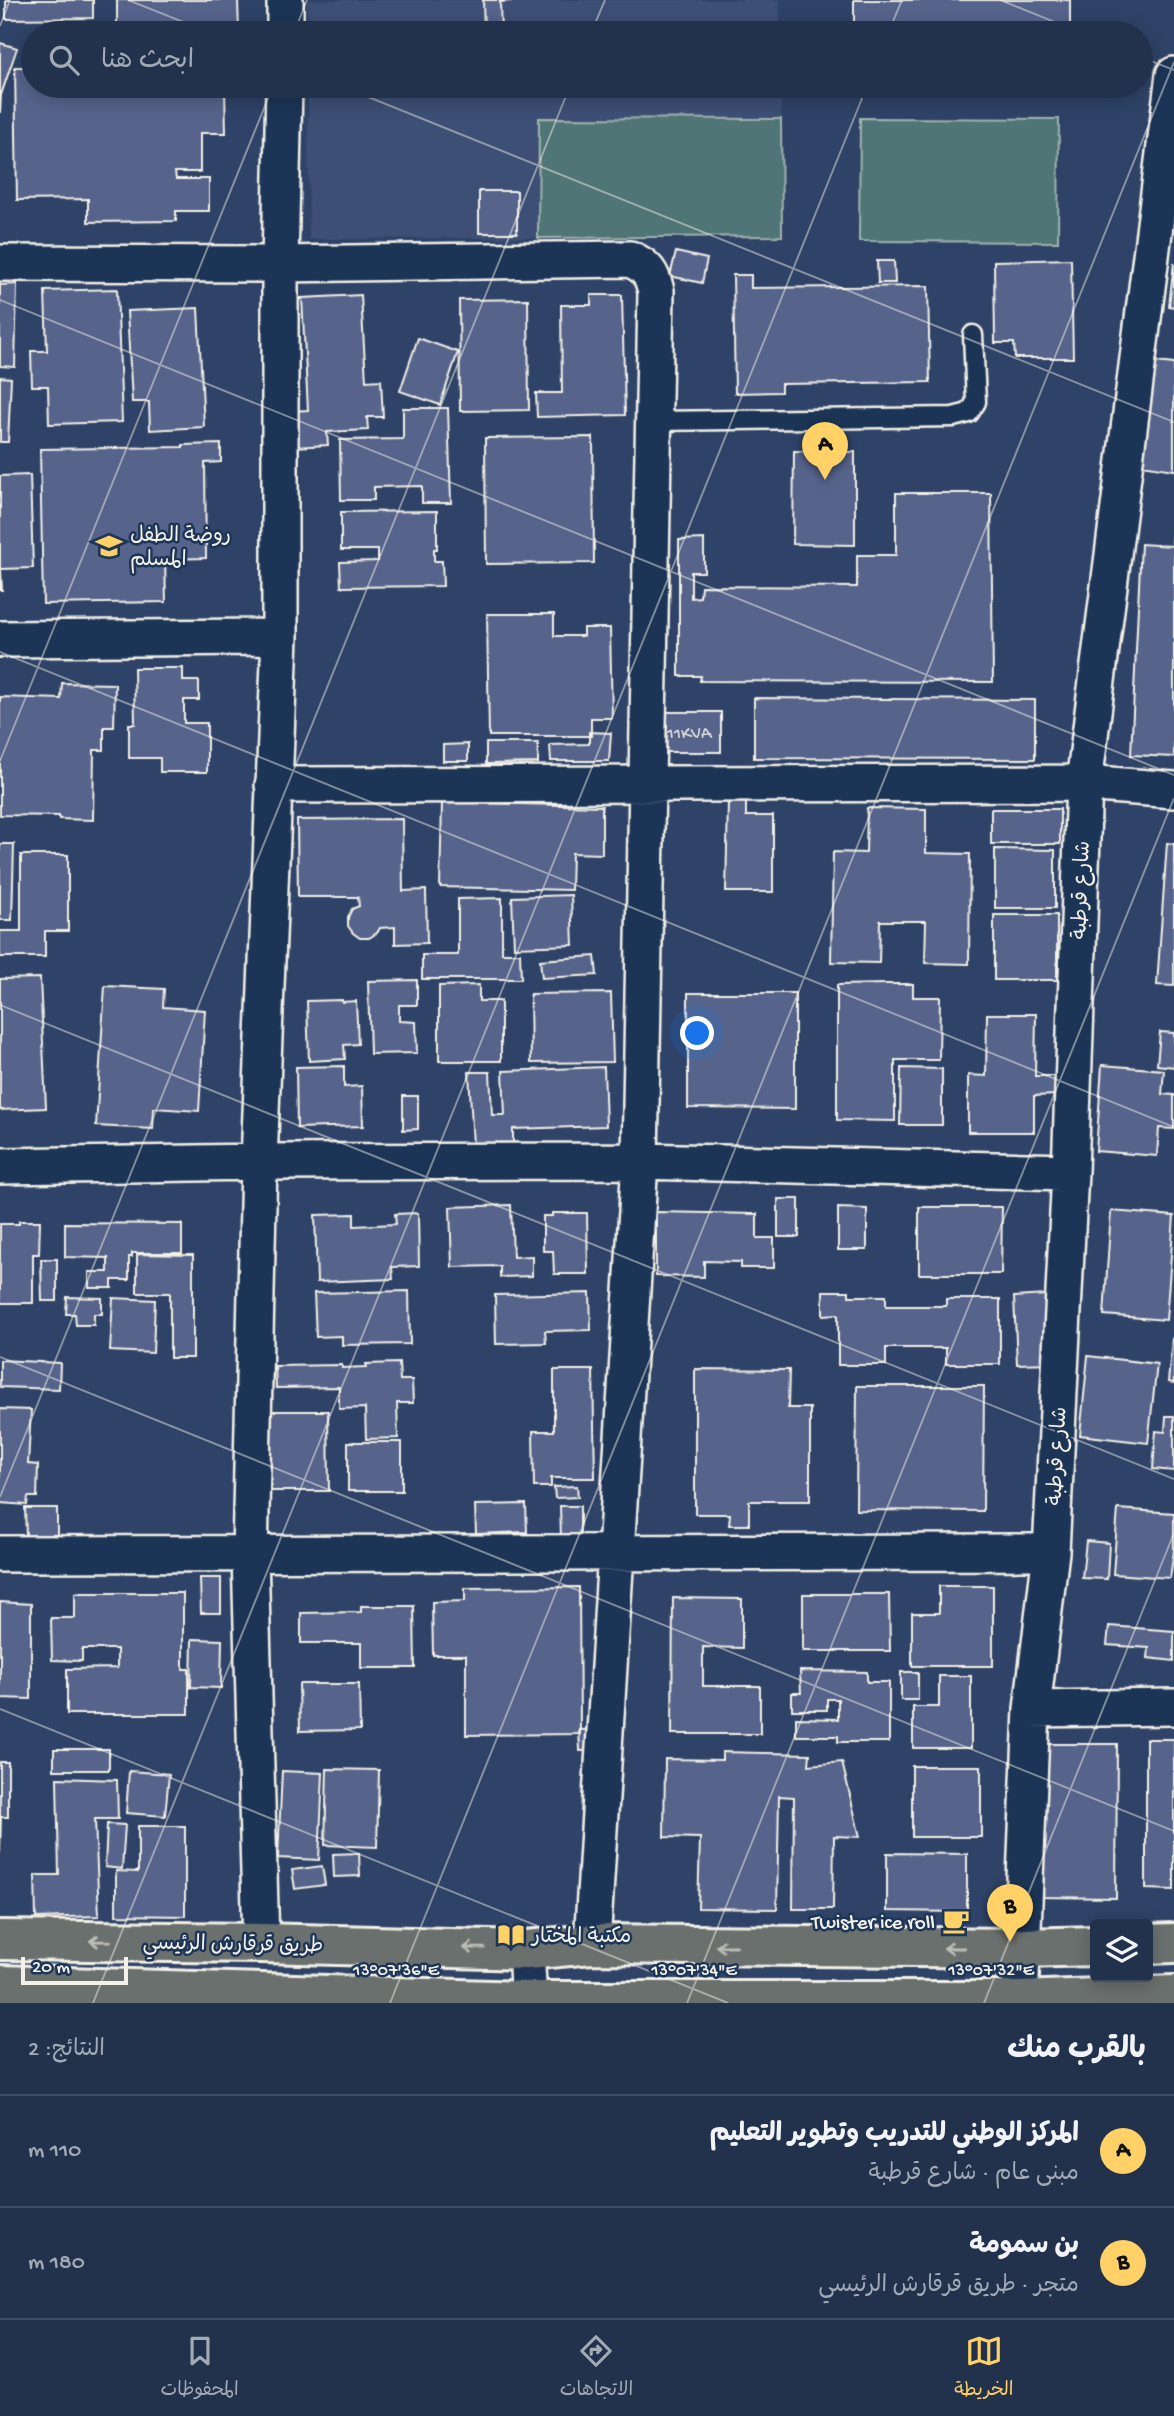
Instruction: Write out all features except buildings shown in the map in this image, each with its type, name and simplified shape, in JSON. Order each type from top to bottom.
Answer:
[{"type":"main road","name":"طريق قرقارش الرئيسي","points":[[0,1940],[526,1950],[592,1944],[1023,1948],[1090,1946]]},
{"type":"main road","points":[[1153,1944],[1174,1943]]},
{"type":"main road","points":[[0,1985],[529,2002],[1020,2001],[1174,1995]]},
{"type":"street","points":[[285,0],[285,21]]},
{"type":"street","name":"شارع قرطبة","points":[[1020,2001],[1032,1709],[1051,1552],[1070,1172],[1084,783],[1174,75]]},
{"type":"street","points":[[261,1943],[250,1555],[259,1162],[280,637],[280,264],[284,98]]},
{"type":"street","points":[[0,263],[280,264],[630,259],[643,264],[653,279],[656,291],[640,1161],[592,1944]]},
{"type":"street","points":[[0,639],[280,637]]},
{"type":"street","points":[[274,785],[1084,783],[1174,790]]},
{"type":"street","points":[[0,1166],[640,1161],[1070,1172]]},
{"type":"street","points":[[0,1554],[1051,1552]]},
{"type":"street","points":[[1032,1709],[1174,1707]]},
{"type":"street","points":[[526,1950],[529,2002]]},
{"type":"lane","points":[[654,421],[953,417],[969,412],[976,402],[973,335]]},
{"type":"shaded area","points":[[307,0],[780,0],[780,21],[307,21]]},
{"type":"shaded area","points":[[308,98],[781,98],[782,236],[309,239]]},
{"type":"green space","points":[[539,118],[781,119],[782,236],[538,238]]},
{"type":"green space","points":[[860,118],[1059,119],[1058,242],[859,241]]},
{"type":"place","name":"المركز الوطني للتدريب وتطوير التعليم","points":[[825,480]]},
{"type":"place","name":"روضة الطفل المسلم","points":[[109,546]]},
{"type":"place","name":"Twister ice roll","points":[[956,1921]]},
{"type":"place","name":"مكتبة المختار","points":[[511,1935]]},
{"type":"place","name":"بن سمومة","points":[[1010,1942]]}]
